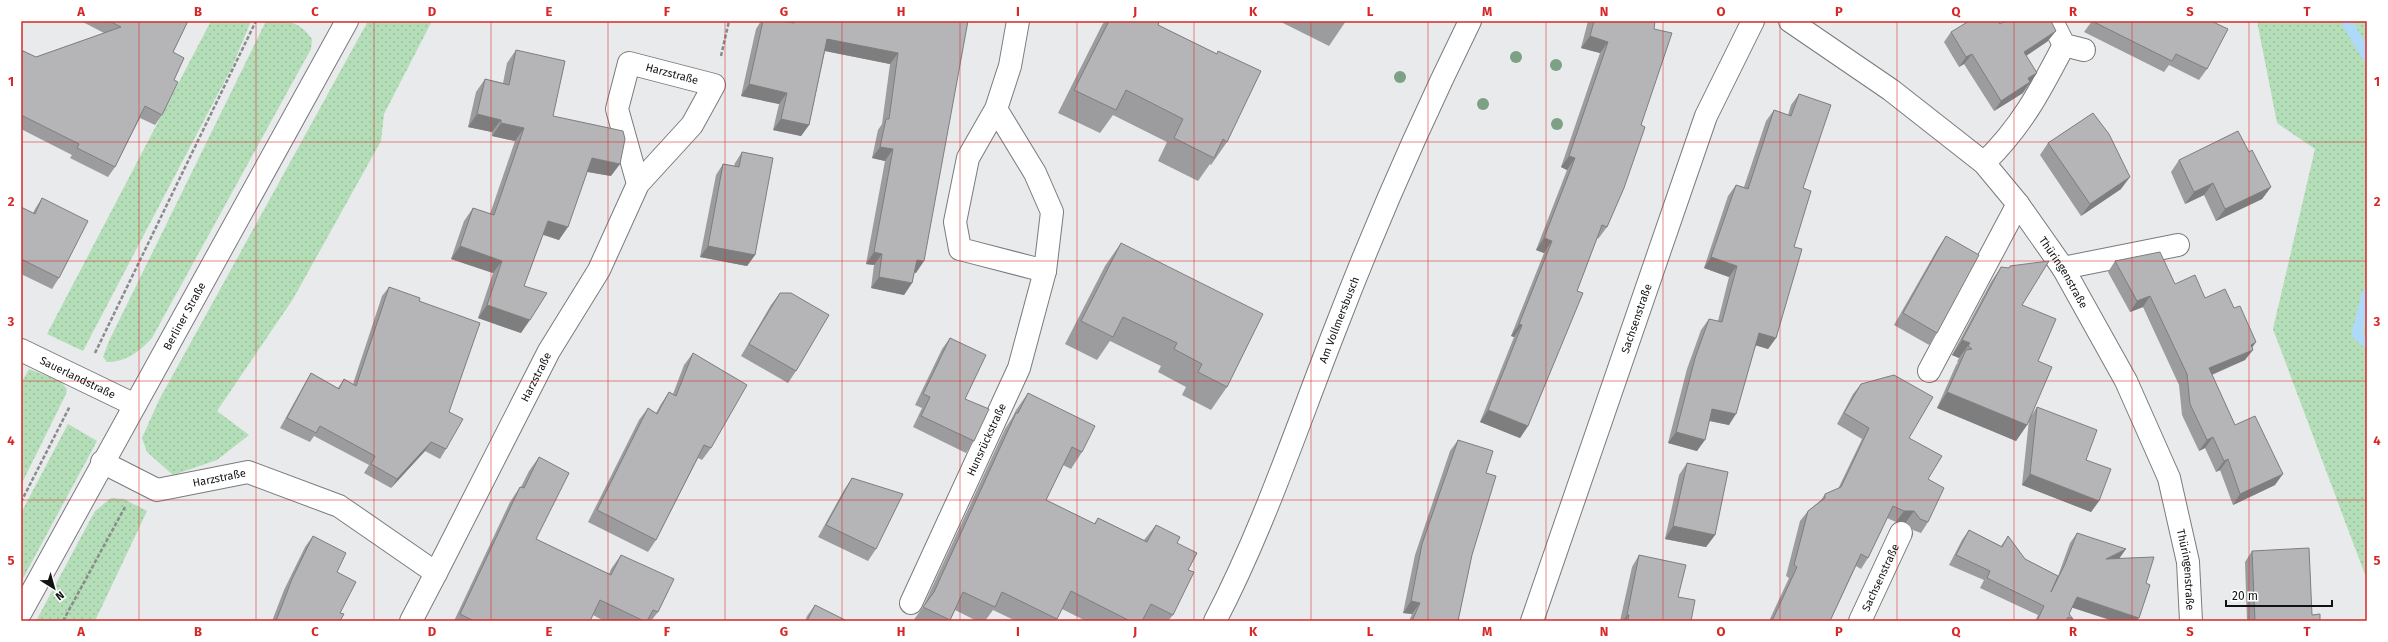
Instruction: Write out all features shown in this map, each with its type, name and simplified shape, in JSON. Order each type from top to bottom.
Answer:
[{"type":"street","name":"Berliner Straße","points":[[21,612],[102,462],[136,405],[347,21]]},
{"type":"street","points":[[1018,21],[1010,66],[996,109],[968,158],[955,222],[960,250],[1046,271]]},
{"type":"street","name":"Am Vollmersbusch","points":[[1215,621],[1242,568],[1353,282],[1438,86],[1470,21]]},
{"type":"street","name":"Sachsenstraße","points":[[1532,621],[1706,116],[1752,21]]},
{"type":"street","name":"Thüringenstraße","points":[[1790,21],[1891,90],[1984,163],[2018,204],[2063,268],[2126,381],[2169,478],[2188,562],[2191,621]]},
{"type":"street","points":[[1984,163],[2006,142],[2074,47],[2052,21]]},
{"type":"street","name":"Harzstraße","points":[[411,621],[549,351],[600,270],[638,184],[692,125],[714,86],[629,63],[617,109],[638,184]]},
{"type":"street","name":"Hunsrückstraße","points":[[911,603],[1019,368],[1046,271],[1052,212],[1035,173],[996,109]]},
{"type":"street","points":[[1929,371],[2018,204]]},
{"type":"street","points":[[2063,268],[2178,245]]},
{"type":"street","name":"Sauerlandstraße","points":[[21,350],[136,405]]},
{"type":"street","name":"Harzstraße","points":[[102,462],[138,482],[157,490],[248,472],[339,506],[436,573]]},
{"type":"street","name":"Sachsenstraße","points":[[1860,621],[1901,533]]},
{"type":"path","points":[[21,502],[84,379],[110,320],[256,21]]},
{"type":"path","points":[[714,86],[729,21]]},
{"type":"path","points":[[63,621],[138,482]]},
{"type":"green space","points":[[211,21],[251,21],[232,67],[83,351],[47,334]]},
{"type":"green space","points":[[266,21],[287,22],[302,28],[312,39],[311,49],[152,338],[132,355],[114,362],[107,362],[103,357],[109,341]]},
{"type":"green space","points":[[368,21],[432,21],[384,114],[381,141],[293,299],[217,411],[249,435],[217,460],[173,475],[147,452],[142,438],[159,400]]},
{"type":"green space","points":[[2257,21],[2367,21],[2367,580],[2273,329],[2315,149],[2277,123]]},
{"type":"green space","points":[[29,369],[60,381],[67,389],[66,394],[21,485],[21,383]]},
{"type":"green space","points":[[68,424],[97,441],[21,582],[21,513]]},
{"type":"green space","points":[[111,498],[124,499],[147,511],[95,621],[36,621],[95,511]]},
{"type":"building","points":[[109,21],[188,21],[173,52],[184,58],[174,80],[178,82],[162,115],[145,106],[115,167],[77,148],[79,144],[21,115],[21,50],[36,57],[121,27]]},
{"type":"building","points":[[763,21],[794,23],[794,21],[968,21],[924,261],[917,260],[912,283],[879,277],[882,254],[874,252],[893,149],[880,147],[886,119],[889,119],[898,53],[827,39],[809,125],[781,119],[787,93],[749,84]]},
{"type":"building","points":[[1109,21],[1157,21],[1159,22],[1158,25],[1217,54],[1218,51],[1261,71],[1227,142],[1223,139],[1214,158],[1174,138],[1183,119],[1126,90],[1116,110],[1074,90]]},
{"type":"building","points":[[1594,21],[1655,21],[1654,29],[1672,33],[1641,125],[1645,127],[1624,188],[1607,227],[1602,225],[1577,291],[1583,293],[1528,426],[1488,410],[1522,325],[1519,324],[1552,241],[1544,238],[1575,158],[1569,156],[1608,42],[1590,36]]},
{"type":"building","points":[[1969,21],[1998,21],[2000,24],[2005,21],[2051,21],[2056,31],[2024,52],[2037,73],[2028,78],[2030,82],[2001,101],[1972,54],[1966,57],[1951,32]]},
{"type":"building","points":[[2092,21],[2211,21],[2228,29],[2207,69],[2176,54],[2172,61]]},
{"type":"building","points":[[516,50],[565,61],[553,116],[623,131],[625,139],[620,164],[592,158],[568,227],[548,221],[524,286],[547,293],[530,320],[487,305],[502,261],[460,246],[473,208],[494,215],[524,128],[501,123],[501,120],[477,114],[485,79],[509,85]]},
{"type":"building","points":[[1799,94],[1831,105],[1803,188],[1811,191],[1794,247],[1802,249],[1776,338],[1759,333],[1736,414],[1712,409],[1705,440],[1676,432],[1695,358],[1709,319],[1722,322],[1737,266],[1711,257],[1736,185],[1748,189],[1774,110],[1791,116]]},
{"type":"building","points":[[2093,113],[2109,134],[2130,177],[2090,204],[2048,143]]},
{"type":"building","points":[[2238,131],[2249,152],[2252,150],[2271,187],[2225,209],[2213,183],[2194,192],[2179,160]]},
{"type":"building","points":[[742,152],[773,158],[755,255],[708,246],[723,164],[739,167]]},
{"type":"building","points":[[42,198],[88,221],[59,278],[21,259],[21,207],[35,214]]},
{"type":"building","points":[[1946,236],[1979,255],[1937,333],[1903,313]]},
{"type":"building","points":[[1121,243],[1263,314],[1227,387],[1198,372],[1202,364],[1174,349],[1177,343],[1123,317],[1113,337],[1081,321]]},
{"type":"building","points":[[2160,252],[2175,284],[2195,275],[2205,298],[2225,289],[2234,308],[2240,306],[2256,342],[2251,345],[2253,350],[2209,368],[2235,425],[2255,416],[2283,474],[2240,494],[2228,459],[2224,461],[2213,437],[2207,440],[2190,404],[2187,374],[2150,296],[2137,301],[2115,261]]},
{"type":"building","points":[[2049,261],[2022,305],[2056,319],[2038,361],[2052,367],[2027,425],[1947,392],[1966,350],[1972,349],[1968,346],[1970,343],[1962,340],[2001,267],[2009,268],[2010,266]]},
{"type":"building","points":[[389,287],[420,298],[419,301],[480,323],[449,412],[463,419],[446,449],[431,442],[397,479],[371,464],[375,456],[320,426],[316,433],[287,418],[311,373],[339,389],[344,379],[356,386]]},
{"type":"building","points":[[780,293],[791,293],[829,315],[796,371],[749,344]]},
{"type":"building","points":[[950,338],[986,355],[965,399],[989,409],[974,441],[921,416],[930,397],[923,394]]},
{"type":"building","points":[[693,353],[747,385],[711,448],[704,445],[656,540],[597,510],[648,408],[657,414],[669,392],[676,396]]},
{"type":"building","points":[[1894,375],[1933,397],[1909,438],[1942,456],[1928,479],[1944,488],[1928,522],[1920,519],[1914,511],[1904,511],[1893,506],[1868,558],[1861,554],[1830,621],[1772,621],[1797,567],[1794,565],[1808,511],[1825,498],[1825,494],[1841,487],[1869,428],[1844,413],[1861,384]]},
{"type":"building","points":[[1028,393],[1095,426],[1082,452],[1072,447],[1046,500],[1095,524],[1098,518],[1147,542],[1156,525],[1180,537],[1177,543],[1197,553],[1188,570],[1194,572],[1173,615],[1151,604],[1142,621],[1130,621],[1071,591],[1057,619],[1002,592],[995,607],[963,592],[950,620],[923,607],[934,592],[1016,413],[1018,413]]},
{"type":"building","points":[[2037,407],[2097,430],[2086,460],[2111,469],[2099,501],[2030,474]]},
{"type":"building","points":[[1458,440],[1493,451],[1486,473],[1496,476],[1472,555],[1458,621],[1412,621],[1420,603],[1411,601],[1422,544]]},
{"type":"building","points":[[539,457],[569,473],[536,539],[611,575],[621,555],[674,579],[658,612],[653,610],[647,621],[644,621],[600,600],[590,621],[474,621],[460,614],[520,487],[524,488]]},
{"type":"building","points":[[1687,463],[1728,472],[1715,535],[1673,526]]},
{"type":"building","points":[[852,478],[903,494],[876,549],[826,525]]},
{"type":"building","points":[[1969,530],[2002,547],[2008,536],[2025,559],[2058,576],[2051,592],[2065,564],[2077,533],[2126,549],[2106,559],[2154,557],[2146,583],[2150,585],[2139,618],[2077,597],[2069,614],[2073,619],[2068,617],[2066,621],[2037,621],[2044,606],[1987,578],[1990,571],[1956,555]]},
{"type":"building","points":[[313,536],[346,553],[337,572],[356,582],[340,613],[344,614],[340,621],[276,621],[292,579]]},
{"type":"building","points":[[2309,548],[2312,615],[2320,614],[2320,621],[2255,621],[2252,551]]},
{"type":"building","points":[[1639,555],[1686,565],[1678,597],[1695,600],[1691,621],[1628,621],[1629,615],[1627,615]]},
{"type":"building","points":[[815,605],[847,621],[807,621]]},
{"type":"waterway","points":[[2346,21],[2367,56]]},
{"type":"waterway","points":[[2367,294],[2357,334],[2367,343]]}]
